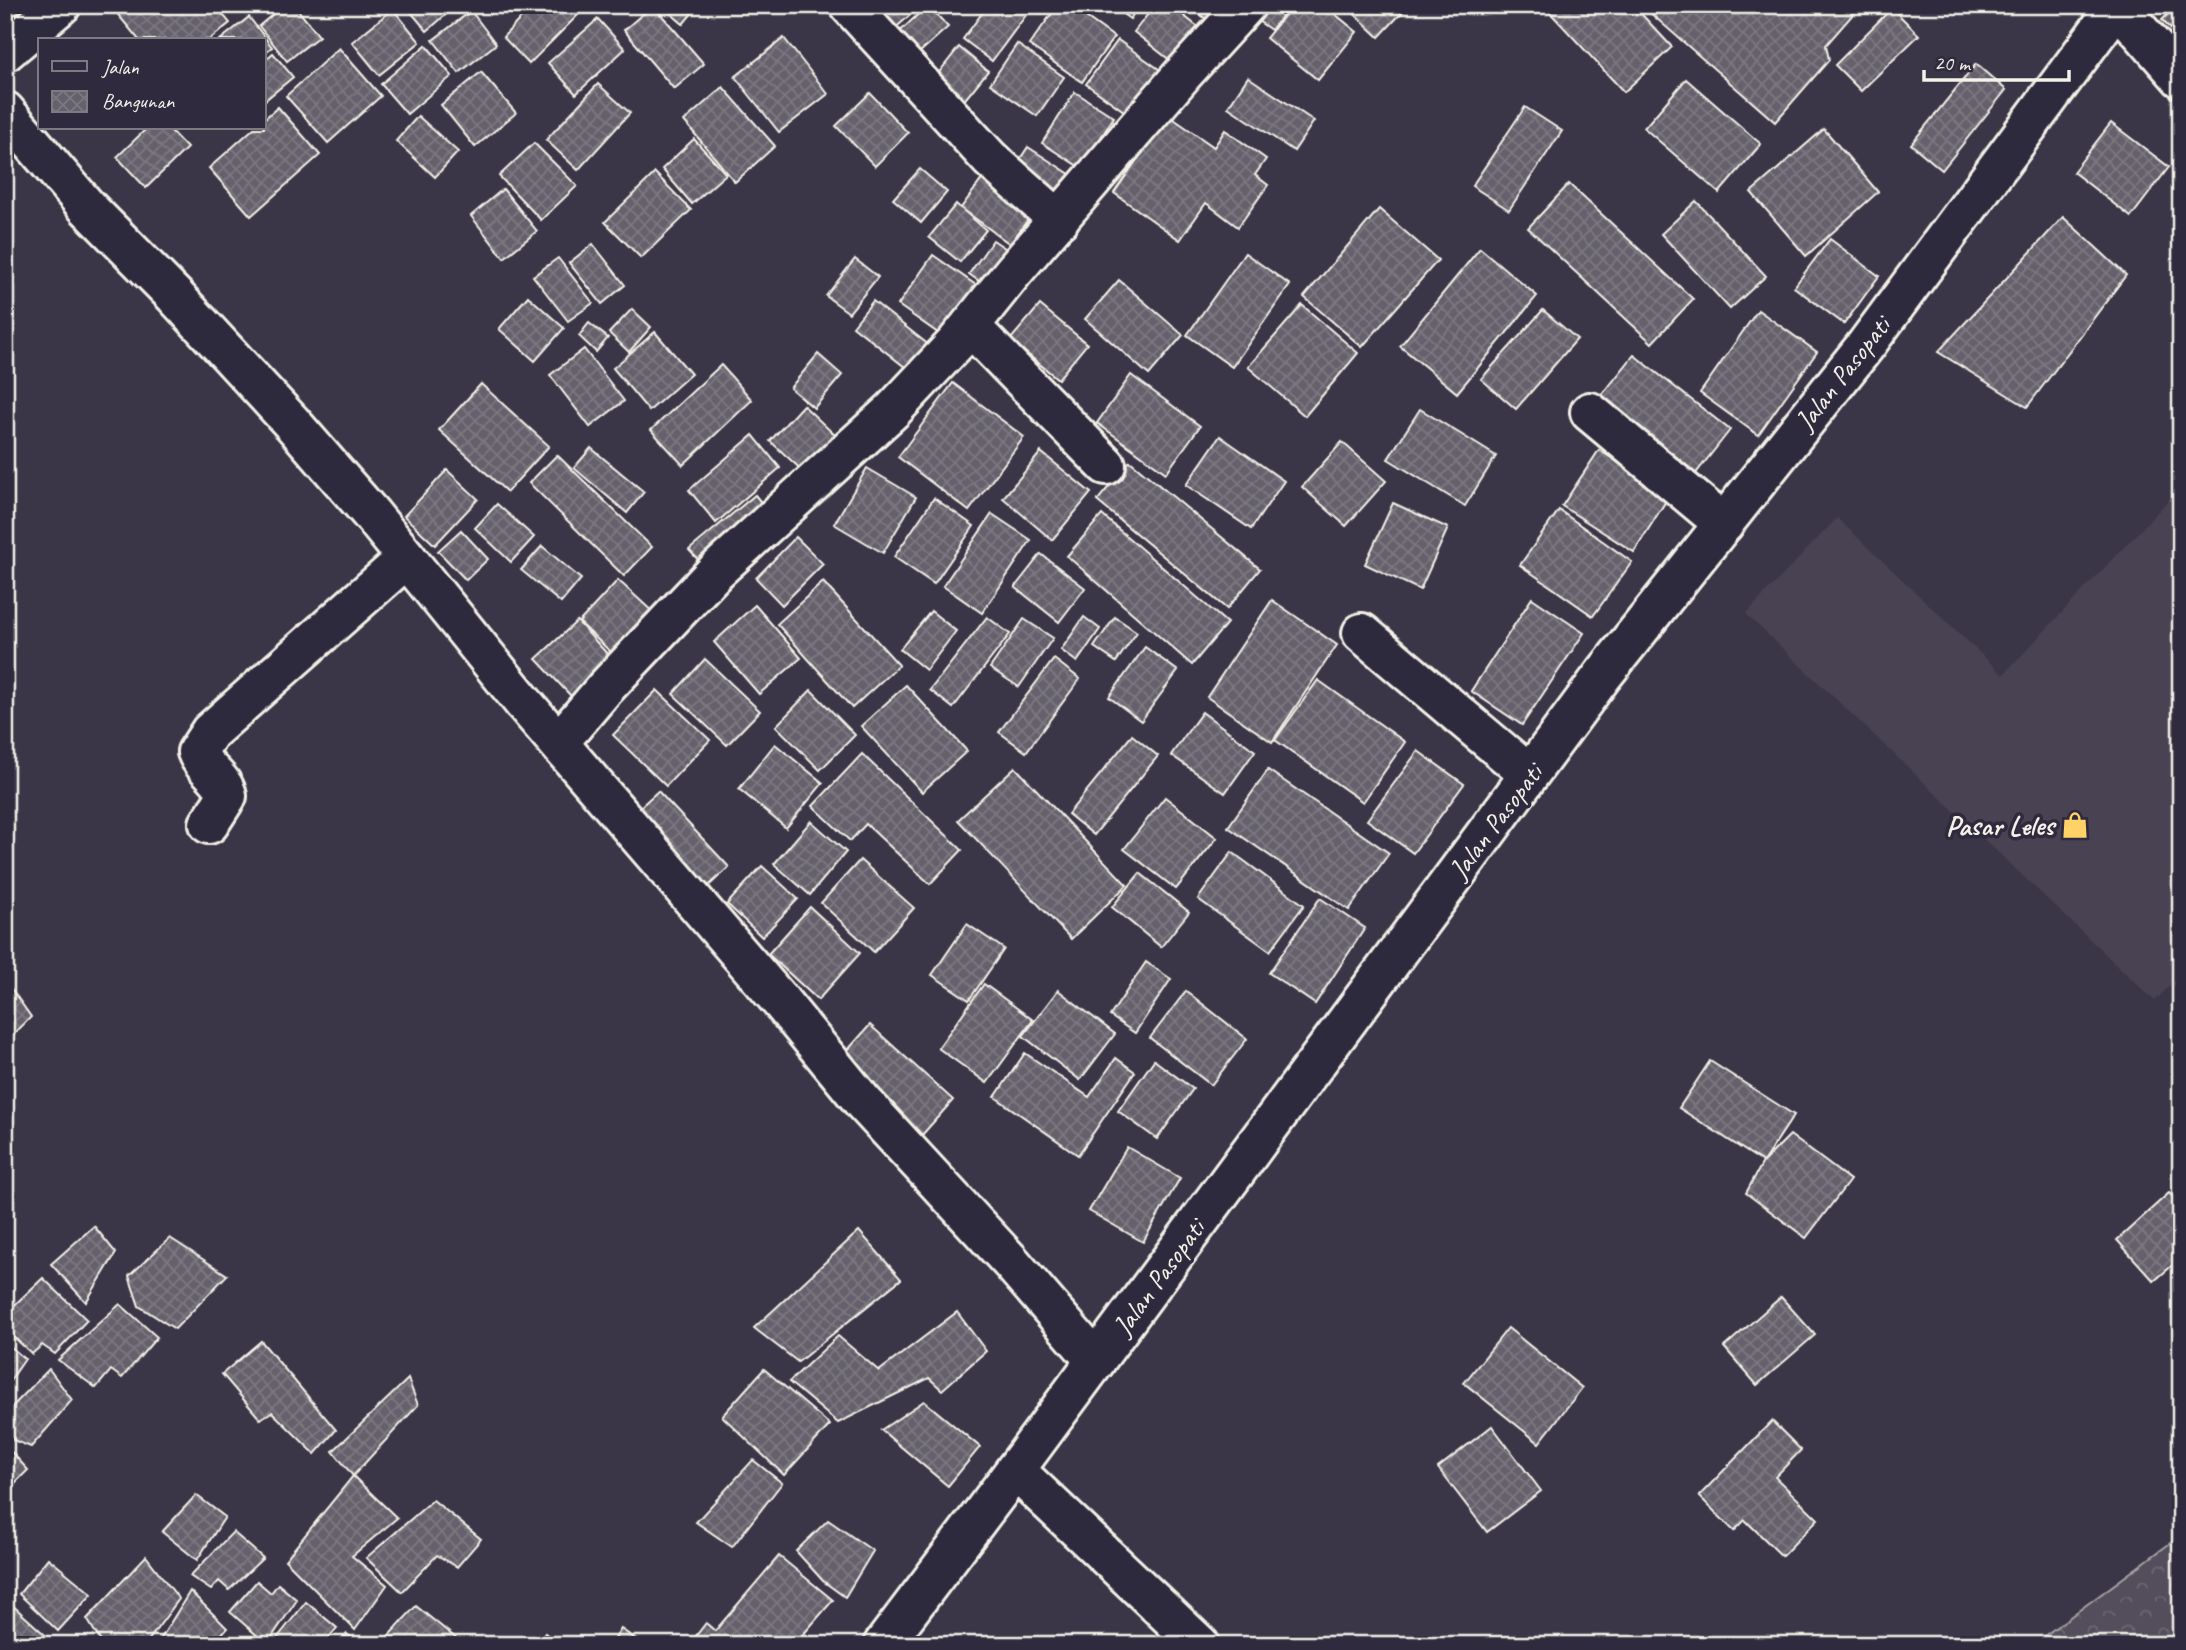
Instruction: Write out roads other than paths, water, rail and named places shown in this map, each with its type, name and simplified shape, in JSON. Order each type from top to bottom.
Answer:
[{"type":"street","points":[[5,52],[61,5]]},
{"type":"street","points":[[849,5],[990,159],[1059,220]]},
{"type":"street","points":[[559,742],[605,688],[718,570],[893,410],[970,326],[1183,74],[1247,5]]},
{"type":"street","points":[[2117,5],[2181,78]]},
{"type":"street","name":"Jalan Pasopati","points":[[883,1645],[1603,675],[1866,345],[2117,5]]},
{"type":"street","points":[[5,110],[87,207],[175,296],[293,424],[407,558],[523,702],[782,1003],[863,1102],[1010,1261],[1096,1361]]},
{"type":"street","points":[[970,326],[1106,465]]},
{"type":"street","points":[[1590,412],[1724,524]]},
{"type":"street","points":[[209,824],[227,796],[226,789],[200,761],[197,752],[201,742],[407,558]]},
{"type":"street","points":[[1362,633],[1529,774]]},
{"type":"street","points":[[1015,1470],[1200,1645]]},
{"type":"place","name":"Pasar Leles","points":[[2075,825]]}]
